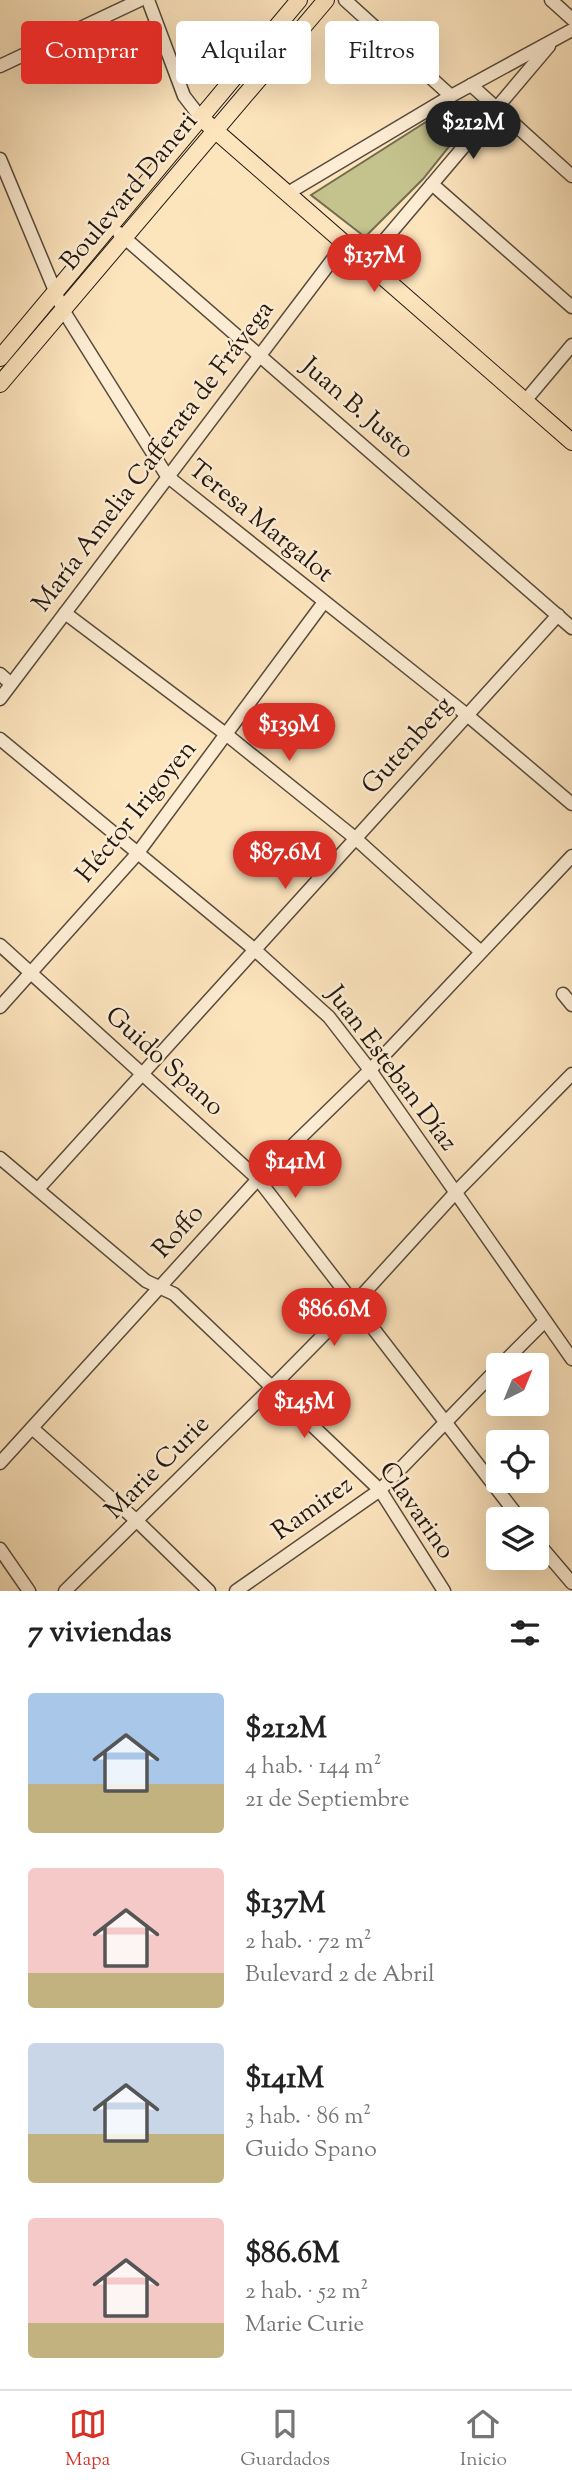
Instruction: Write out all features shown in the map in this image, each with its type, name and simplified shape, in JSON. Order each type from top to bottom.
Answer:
[{"type":"main road","name":"Boulevard Daneri","points":[[282,21],[299,0]]},
{"type":"main road","name":"Boulevard Daneri","points":[[308,21],[326,0]]},
{"type":"main road","name":"Boulevard Daneri","points":[[0,358],[229,84]]},
{"type":"main road","name":"Boulevard Daneri","points":[[0,384],[254,84]]},
{"type":"main road","points":[[201,118],[572,442]]},
{"type":"street","points":[[0,66],[141,0]]},
{"type":"street","points":[[148,0],[184,96],[201,118]]},
{"type":"street","points":[[345,0],[451,96]]},
{"type":"street","points":[[551,0],[572,19]]},
{"type":"street","points":[[288,193],[451,96],[572,30]]},
{"type":"street","points":[[366,262],[556,39]]},
{"type":"street","points":[[471,85],[572,176]]},
{"type":"street","name":"Teresa Margalot","points":[[0,159],[63,310],[167,477],[467,715],[572,804]]},
{"type":"street","points":[[432,184],[572,307]]},
{"type":"street","name":"Juan B. Justo","points":[[111,226],[572,628]]},
{"type":"street","name":"María Amelia Cafferata de Frávega","points":[[0,699],[345,243]]},
{"type":"street","points":[[526,401],[572,345]]},
{"type":"street","name":"Héctor Irigoyen","points":[[0,1007],[137,854],[324,602]]},
{"type":"street","points":[[65,613],[227,735],[355,838],[481,952]]},
{"type":"street","name":"Gutenberg","points":[[38,1189],[558,615]]},
{"type":"street","points":[[0,674],[11,684]]},
{"type":"street","name":"Juan Esteban Díaz","points":[[0,740],[255,950],[329,1017],[370,1070],[572,1359]]},
{"type":"street","name":"Roffo","points":[[0,1463],[258,1179],[370,1070],[572,856]]},
{"type":"street","name":"Guido Spano","points":[[0,944],[258,1179],[511,1507]]},
{"type":"street","points":[[563,994],[572,1005]]},
{"type":"street","name":"Marie Curie","points":[[65,1591],[354,1304],[456,1192],[572,1074]]},
{"type":"street","name":"Clavarino","points":[[1,1160],[146,1281],[174,1294],[380,1490],[444,1591]]},
{"type":"street","name":"Ramirez","points":[[513,1353],[544,1322]]},
{"type":"street","name":"Ramirez","points":[[236,1591],[380,1490],[486,1380]]},
{"type":"street","points":[[32,1428],[137,1521],[209,1591]]},
{"type":"street","points":[[0,1549],[29,1591]]},
{"type":"street","points":[[549,1556],[572,1583]]},
{"type":"shaded area","points":[[451,106],[479,109],[423,179],[365,237],[311,195]]}]
